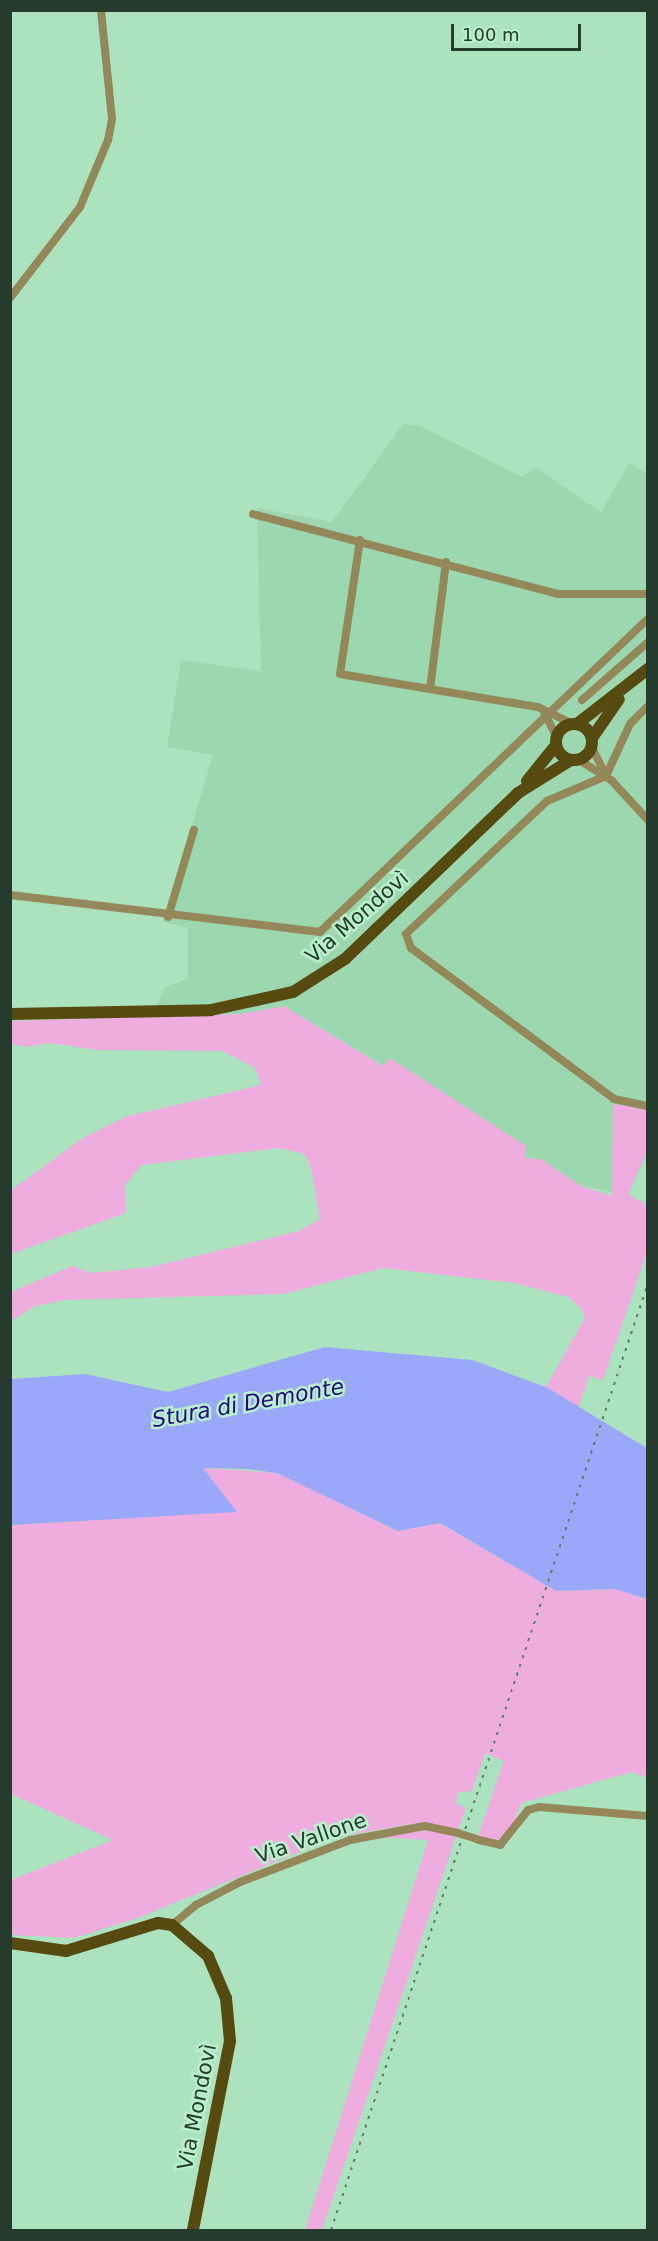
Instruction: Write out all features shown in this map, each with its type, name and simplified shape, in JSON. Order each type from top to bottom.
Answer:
[{"type":"main road","points":[[633,682],[592,743],[575,724],[648,669]]},
{"type":"main road","name":"Via Mondovì","points":[[10,1014],[211,1010],[293,992],[345,959],[519,793],[556,741],[575,724]]},
{"type":"main road","points":[[556,741],[575,760]]},
{"type":"main road","name":"Via Mondovì","points":[[519,793],[575,760],[592,743]]},
{"type":"main road","points":[[10,1943],[66,1951],[133,1927],[172,1925]]},
{"type":"main road","name":"Via Mondovì","points":[[172,1925],[208,1956],[229,2019],[225,2076],[193,2230]]},
{"type":"street","points":[[10,297],[80,207],[108,140],[112,118],[101,10]]},
{"type":"street","points":[[253,514],[446,562],[558,594],[648,594]]},
{"type":"street","points":[[360,540],[340,674],[544,711],[575,724]]},
{"type":"street","points":[[430,689],[446,562]]},
{"type":"street","name":"Via Mondovì","points":[[10,895],[314,934],[338,914],[544,711],[648,618]]},
{"type":"street","points":[[582,700],[648,642]]},
{"type":"street","points":[[648,706],[630,724],[606,776],[547,801],[406,934],[406,940],[614,1099],[648,1106]]},
{"type":"street","points":[[544,711],[556,741]]},
{"type":"street","points":[[592,743],[606,776]]},
{"type":"street","points":[[575,760],[606,776],[648,820]]},
{"type":"street","points":[[168,917],[194,830]]},
{"type":"street","name":"Via Vallone","points":[[172,1925],[196,1905],[240,1882],[351,1840],[425,1826],[500,1845],[528,1810],[648,1816]]},
{"type":"shaded area","points":[[403,424],[421,426],[522,477],[535,467],[601,512],[629,463],[647,473],[648,1152],[628,1195],[581,1186],[541,1159],[525,1158],[389,1058],[384,1066],[284,1006],[242,1014],[153,1016],[164,988],[188,978],[188,928],[163,922],[213,755],[167,747],[181,660],[261,671],[257,508],[332,522]]},
{"type":"shaded area","points":[[284,1006],[383,1066],[390,1058],[526,1146],[525,1158],[541,1159],[581,1186],[612,1196],[613,1104],[647,1109],[647,1152],[628,1194],[647,1205],[647,1252],[603,1380],[589,1376],[578,1409],[546,1387],[585,1318],[582,1309],[568,1297],[515,1283],[383,1268],[284,1294],[64,1300],[35,1306],[11,1321],[11,1292],[72,1266],[92,1273],[151,1267],[299,1231],[320,1219],[310,1164],[304,1154],[279,1148],[142,1165],[125,1185],[126,1213],[11,1254],[10,1191],[83,1138],[125,1117],[261,1085],[255,1068],[223,1051],[99,1050],[50,1043],[26,1047],[11,1044],[11,1021],[242,1014]]},
{"type":"shaded area","points":[[203,1468],[277,1473],[398,1531],[439,1523],[556,1591],[615,1589],[647,1599],[647,1778],[632,1772],[521,1803],[512,1828],[502,1840],[493,1841],[478,1836],[504,1761],[485,1753],[472,1791],[458,1792],[455,1803],[466,1808],[458,1830],[424,1822],[336,1837],[135,1919],[74,1938],[11,1935],[11,1880],[113,1840],[11,1794],[10,1525],[236,1511]]},
{"type":"shaded area","points":[[428,1830],[456,1837],[322,2230],[305,2230],[428,1840],[375,1837]]},
{"type":"water","name":"Stura di Demonte","points":[[325,1347],[472,1360],[546,1387],[647,1448],[647,1599],[615,1589],[556,1591],[440,1523],[398,1531],[277,1473],[246,1469],[203,1468],[237,1512],[11,1525],[11,1379],[85,1374],[168,1392]]},
{"type":"railway","points":[[331,2230],[648,1283]]}]
